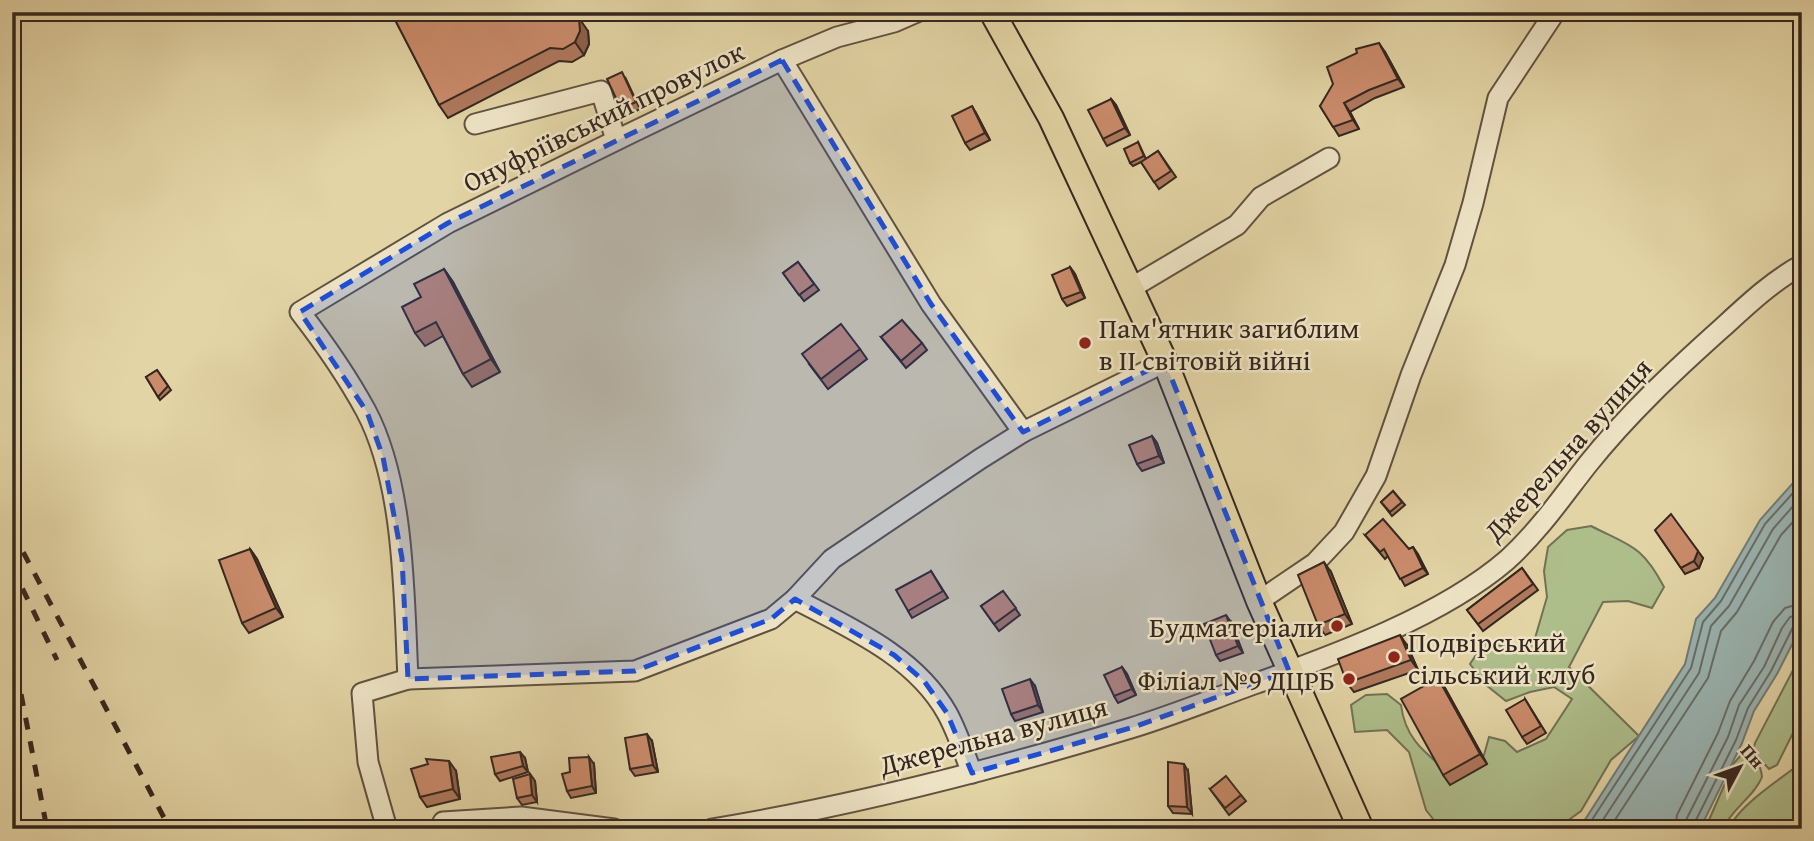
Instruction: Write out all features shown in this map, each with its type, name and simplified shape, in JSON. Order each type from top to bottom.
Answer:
[{"type":"main road","points":[[992,12],[1051,118],[1165,362],[1259,601],[1361,829]]},
{"type":"street","name":"Онуфріївський провулок","points":[[408,679],[402,558],[383,457],[367,412],[323,342],[300,312],[448,223],[615,135],[837,37],[894,22],[917,12]]},
{"type":"street","points":[[1259,601],[1315,563],[1344,533],[1376,477],[1411,375],[1455,265],[1474,203],[1498,99],[1555,12]]},
{"type":"street","points":[[782,60],[931,304],[1023,432]]},
{"type":"street","points":[[475,124],[601,91],[615,135]]},
{"type":"street","points":[[1131,288],[1237,225],[1261,197],[1329,158]]},
{"type":"street","name":"Джерельна вулиця","points":[[712,829],[768,820],[972,773],[1134,727],[1290,671],[1441,605],[1474,586],[1534,535],[1619,428],[1673,372],[1740,311],[1789,272],[1802,265]]},
{"type":"street","points":[[387,829],[368,762],[362,693],[408,679],[635,671],[771,619],[795,599],[832,559],[880,524],[1023,432],[1165,362]]},
{"type":"street","points":[[795,599],[894,655],[924,681],[947,713],[972,773]]},
{"type":"street","points":[[443,821],[521,817],[614,829]]},
{"type":"highlighted area","points":[[782,60],[931,304],[1023,432],[1165,362],[1289,671],[1134,727],[972,773],[947,713],[924,681],[894,655],[795,599],[771,619],[635,671],[408,679],[402,558],[383,457],[367,412],[300,312],[448,223]]},
{"type":"green space","points":[[1591,526],[1634,548],[1649,563],[1664,587],[1652,608],[1628,601],[1603,602],[1569,667],[1639,736],[1611,760],[1581,811],[1556,829],[1441,829],[1426,810],[1409,752],[1387,730],[1355,732],[1351,705],[1366,695],[1387,694],[1401,705],[1407,727],[1417,743],[1448,772],[1484,755],[1489,737],[1505,741],[1517,752],[1546,739],[1572,699],[1554,687],[1506,701],[1486,685],[1470,664],[1484,643],[1508,647],[1533,645],[1547,597],[1544,571],[1548,547],[1567,530]]},
{"type":"green space","points":[[1802,653],[1802,715],[1777,765],[1769,769],[1753,751],[1755,743]]},
{"type":"green space","points":[[1741,755],[1756,762],[1762,777],[1723,829],[1705,829],[1734,763]]},
{"type":"green space","points":[[1802,762],[1802,829],[1730,829],[1740,812]]},
{"type":"water","points":[[1802,473],[1802,625],[1754,711],[1742,743],[1700,829],[1579,829],[1685,664],[1696,619],[1715,598],[1760,520]]},
{"type":"building","points":[[391,12],[574,12],[579,18],[580,31],[575,42],[563,49],[550,48],[439,105]]},
{"type":"building","points":[[1379,43],[1398,79],[1344,103],[1353,120],[1333,127],[1320,106],[1333,84],[1327,67],[1357,53],[1356,49]]},
{"type":"building","points":[[622,72],[636,102],[621,109],[607,79]]},
{"type":"building","points":[[1111,99],[1125,128],[1103,139],[1088,110]]},
{"type":"building","points":[[972,106],[985,133],[965,143],[952,116]]},
{"type":"building","points":[[1138,142],[1144,156],[1130,163],[1124,149]]},
{"type":"building","points":[[1158,151],[1171,171],[1154,182],[1141,162]]},
{"type":"building","points":[[798,262],[814,284],[799,295],[783,273]]},
{"type":"building","points":[[1070,267],[1081,292],[1062,299],[1052,275]]},
{"type":"building","points":[[444,269],[491,359],[463,374],[436,322],[415,333],[402,307],[421,297],[414,284]]},
{"type":"building","points":[[902,320],[922,343],[901,361],[881,337]]},
{"type":"building","points":[[841,324],[860,349],[821,379],[802,354]]},
{"type":"building","points":[[157,370],[168,386],[158,397],[146,377]]},
{"type":"building","points":[[1152,436],[1159,456],[1137,464],[1129,445]]},
{"type":"building","points":[[1393,491],[1402,502],[1390,512],[1381,502]]},
{"type":"building","points":[[1671,514],[1698,551],[1694,561],[1681,568],[1655,530]]},
{"type":"building","points":[[1383,519],[1409,549],[1413,547],[1423,568],[1400,579],[1384,549],[1380,552],[1365,535]]},
{"type":"building","points":[[250,549],[276,608],[242,623],[219,560]]},
{"type":"building","points":[[1324,562],[1345,614],[1318,625],[1298,575]]},
{"type":"building","points":[[1522,568],[1533,584],[1478,624],[1467,610]]},
{"type":"building","points":[[931,571],[943,591],[908,611],[896,590]]},
{"type":"building","points":[[1003,591],[1016,608],[994,624],[981,606]]},
{"type":"building","points":[[1226,615],[1238,646],[1216,655],[1204,624]]},
{"type":"building","points":[[1400,635],[1411,660],[1347,683],[1338,659]]},
{"type":"building","points":[[1122,667],[1132,689],[1114,696],[1104,675]]},
{"type":"building","points":[[1438,678],[1480,754],[1443,775],[1401,699]]},
{"type":"building","points":[[1030,679],[1038,705],[1011,714],[1002,689]]},
{"type":"building","points":[[1525,699],[1541,726],[1522,737],[1506,710]]},
{"type":"building","points":[[647,734],[653,765],[630,769],[625,738]]},
{"type":"building","points":[[520,752],[523,766],[495,774],[491,757]]},
{"type":"building","points":[[589,757],[592,786],[567,791],[562,774],[570,772],[569,758]]},
{"type":"building","points":[[426,759],[449,761],[453,789],[420,797],[411,769],[428,764]]},
{"type":"building","points":[[1168,762],[1184,764],[1187,807],[1168,806]]},
{"type":"building","points":[[530,774],[532,795],[517,798],[513,779]]},
{"type":"building","points":[[1226,776],[1241,795],[1225,808],[1210,789]]},
{"type":"building","points":[[1153,821],[1155,829],[1131,829],[1131,826]]},
{"type":"railway","points":[[12,531],[170,829]]},
{"type":"railway","points":[[12,567],[57,660]]},
{"type":"railway","points":[[12,647],[47,829]]},
{"type":"place","name":"Пам'ятник загиблим в II світовій війні","points":[[1085,343]]},
{"type":"place","name":"Будматеріали","points":[[1337,626]]},
{"type":"place","name":"Подвірський сільський клуб","points":[[1394,657]]},
{"type":"place","name":"Філіал №9 ДЦРБ","points":[[1349,679]]}]
